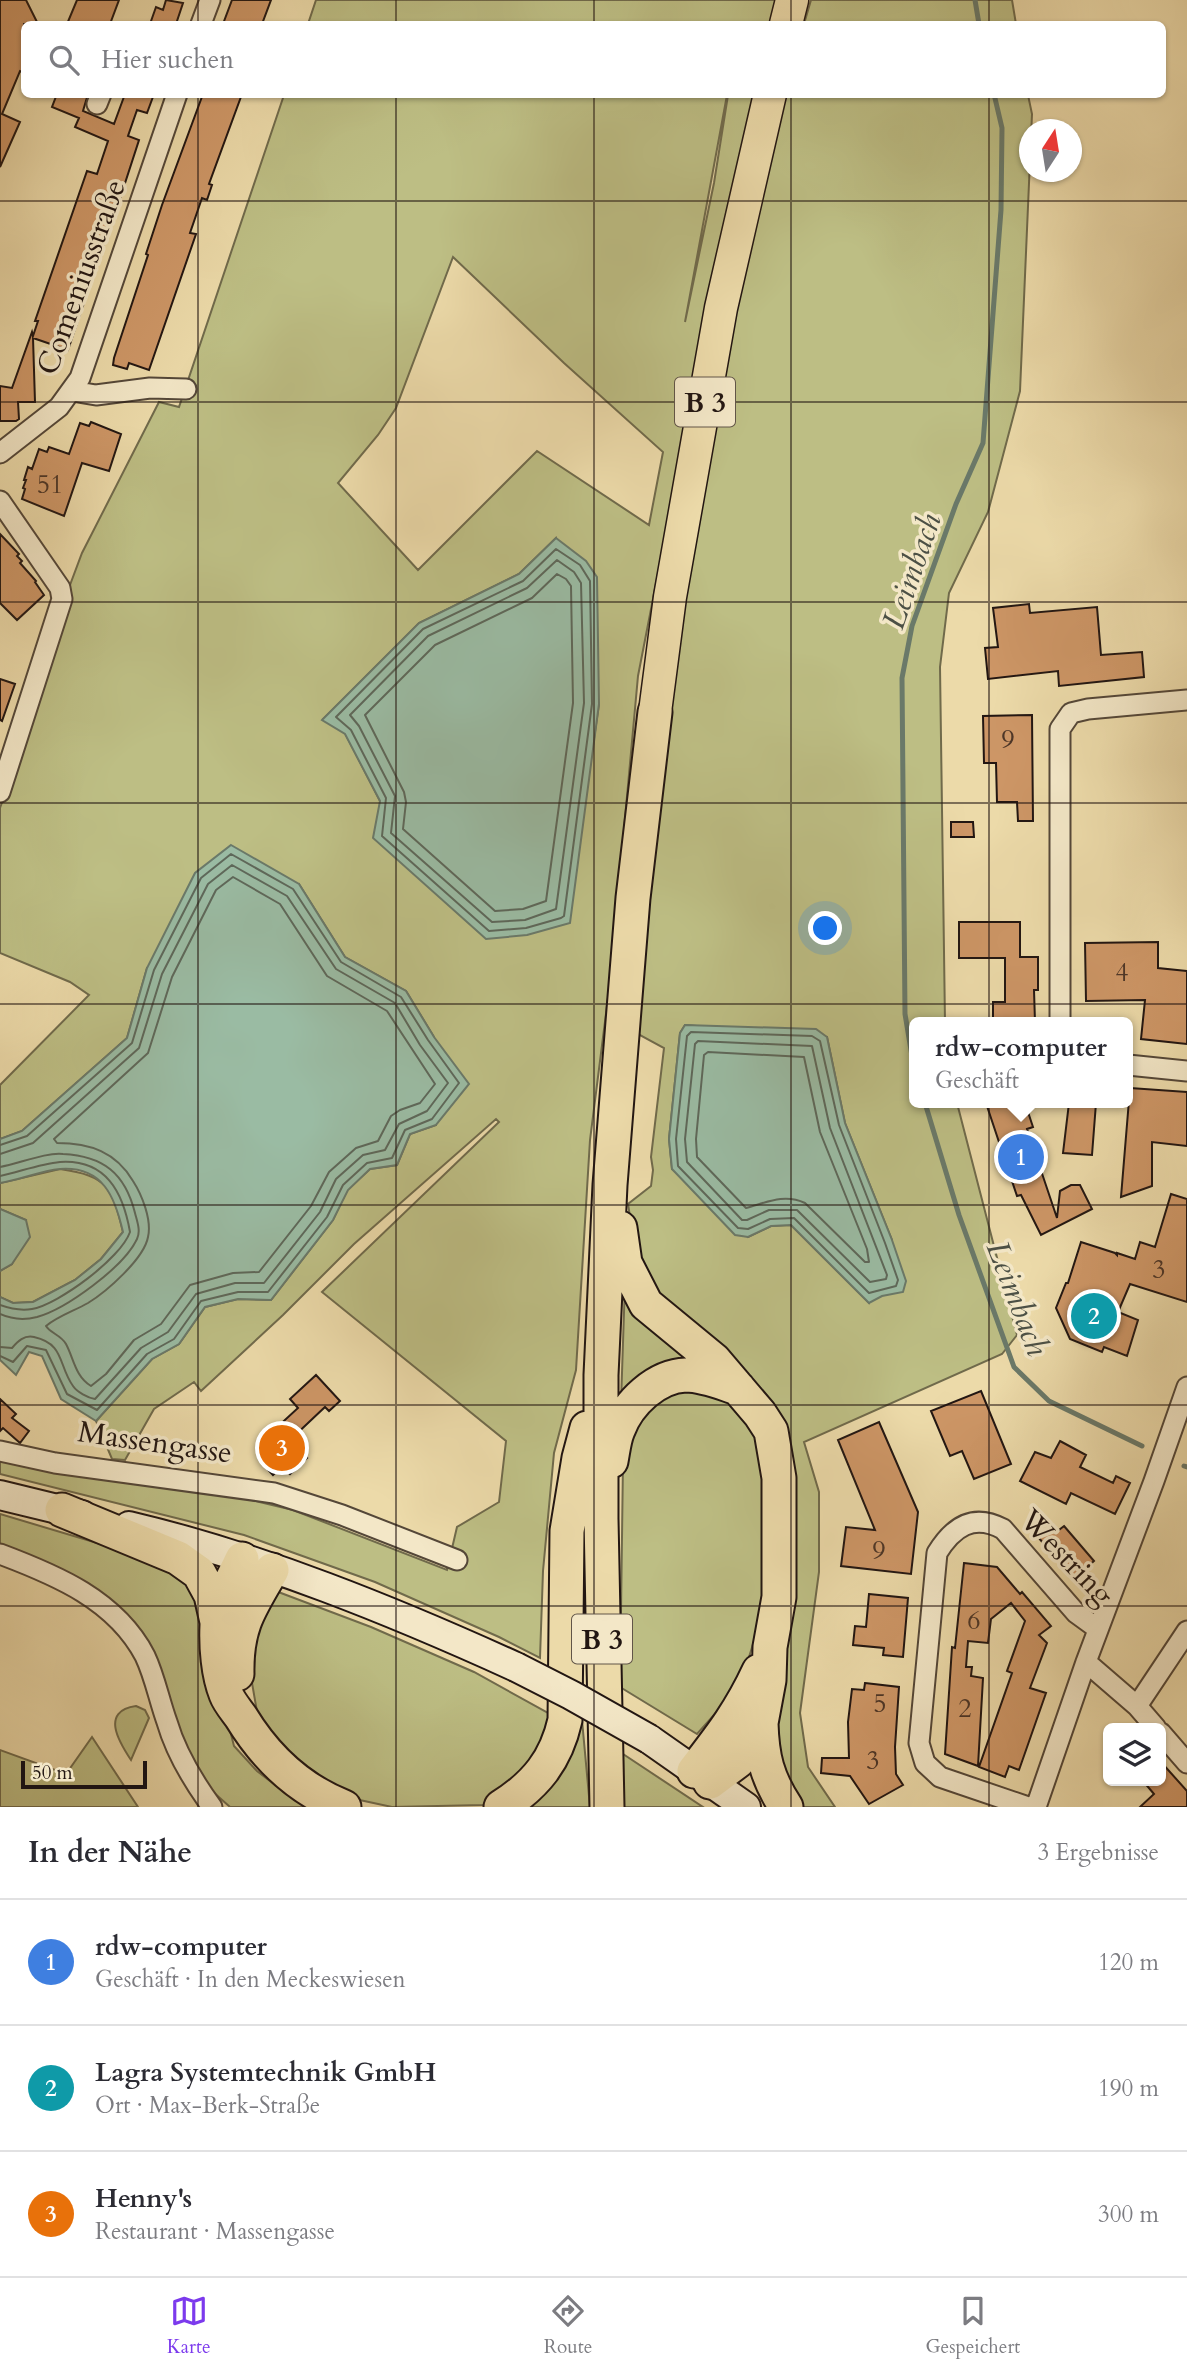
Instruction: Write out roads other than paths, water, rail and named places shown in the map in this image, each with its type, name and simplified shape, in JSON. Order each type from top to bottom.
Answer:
[{"type":"highway","name":"B 3","points":[[607,1807],[601,1375],[610,1185],[633,898],[655,712]]},
{"type":"highway","points":[[610,1185],[621,1231],[625,1263],[646,1304],[714,1360],[761,1414],[771,1432],[779,1478],[779,1597],[770,1647],[769,1680],[761,1723],[761,1742],[769,1779],[786,1807]]},
{"type":"highway","points":[[501,1807],[536,1781],[551,1761],[561,1738],[565,1720],[567,1531],[579,1458],[601,1375]]},
{"type":"highway","points":[[601,1519],[617,1430],[632,1403],[659,1382],[685,1375],[711,1379],[738,1388]]},
{"type":"highway","points":[[62,1510],[178,1558],[199,1573],[211,1595],[226,1694],[252,1736],[270,1759],[290,1776],[313,1792],[344,1807]]},
{"type":"highway","points":[[217,1622],[224,1600],[257,1564]]},
{"type":"highway","points":[[241,1718],[237,1650],[257,1564]]},
{"type":"highway","points":[[702,1776],[746,1700],[770,1647]]},
{"type":"highway","points":[[702,1776],[738,1761],[748,1749],[761,1723]]},
{"type":"main road","points":[[787,21],[792,0]]},
{"type":"main road","name":"B 3","points":[[655,712],[670,597],[721,307],[769,98]]},
{"type":"main road","points":[[0,1495],[172,1536],[412,1620],[571,1695],[649,1739],[746,1807]]},
{"type":"street","points":[[202,21],[210,0]]},
{"type":"street","name":"Comeniusstraße","points":[[0,453],[50,415],[72,391],[87,362],[176,98]]},
{"type":"street","points":[[72,391],[88,395],[150,388],[187,389]]},
{"type":"street","points":[[0,501],[60,588],[62,599],[0,792]]},
{"type":"street","points":[[1060,1017],[1060,729],[1071,713],[1088,709],[1187,700]]},
{"type":"street","points":[[1133,1066],[1187,1071]]},
{"type":"street","points":[[1098,1629],[1187,1387]]},
{"type":"street","name":"Massengasse","points":[[0,1451],[55,1462],[274,1493],[342,1515],[457,1560]]},
{"type":"street","name":"Westring","points":[[1028,1807],[940,1777],[925,1763],[919,1743],[937,1553],[948,1536],[963,1525],[979,1521],[991,1522],[1003,1529],[1076,1613],[1098,1629],[1036,1807]]},
{"type":"street","points":[[0,1554],[63,1580],[100,1602],[125,1625],[146,1658],[171,1734],[188,1771],[212,1807]]},
{"type":"street","points":[[1137,1706],[1187,1630]]},
{"type":"street","points":[[1086,1662],[1137,1706],[1152,1723]]},
{"type":"street","points":[[1166,1739],[1187,1763]]},
{"type":"water","points":[[556,538],[586,561],[597,577],[599,704],[570,923],[527,935],[486,939],[373,838],[380,801],[345,734],[322,720],[419,623],[519,574]]},
{"type":"water","points":[[231,845],[299,884],[345,957],[406,991],[434,1037],[469,1084],[436,1125],[410,1134],[397,1165],[370,1169],[348,1190],[333,1220],[271,1300],[238,1299],[205,1307],[179,1344],[152,1359],[96,1421],[61,1399],[42,1356],[29,1352],[16,1375],[0,1360],[0,1297],[13,1303],[33,1302],[75,1280],[101,1259],[123,1232],[116,1207],[105,1186],[97,1178],[75,1169],[52,1170],[0,1183],[0,1139],[22,1131],[127,1038],[147,968],[195,873]]},
{"type":"water","points":[[685,1025],[816,1029],[827,1037],[845,1123],[892,1240],[906,1281],[903,1292],[882,1296],[869,1303],[791,1225],[771,1226],[748,1237],[735,1235],[672,1169],[669,1139],[680,1033]]},
{"type":"water","points":[[0,1209],[26,1220],[30,1237],[12,1264],[0,1271]]},
{"type":"waterway","name":"Leimbach","points":[[975,0],[978,21]]},
{"type":"waterway","name":"Leimbach","points":[[909,1038],[905,1014],[902,678],[912,626],[956,504],[983,443],[1001,210],[1002,128],[995,98]]},
{"type":"waterway","name":"Leimbach","points":[[927,1108],[959,1215],[1014,1367],[1049,1401],[1142,1446]]},
{"type":"place","name":"rdw-computer","points":[[1021,1157]]},
{"type":"place","name":"Lagra Systemtechnik GmbH","points":[[1094,1316]]},
{"type":"place","name":"Henny's","points":[[282,1448]]}]
